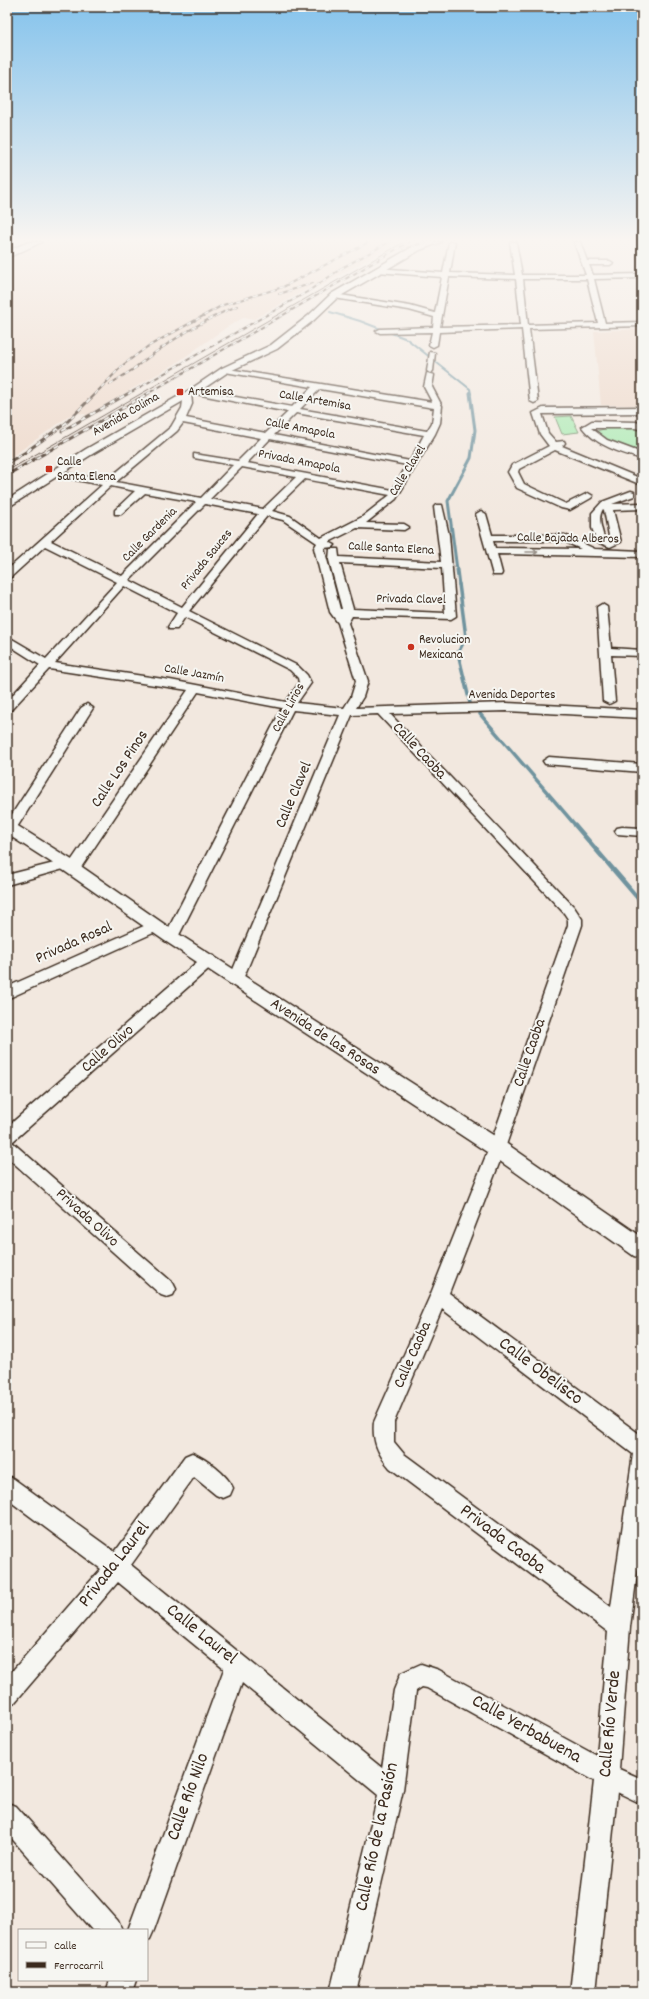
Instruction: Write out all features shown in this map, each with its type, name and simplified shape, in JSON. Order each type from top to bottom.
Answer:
[{"type":"street","name":"Avenida Colima","points":[[7,505],[54,473],[191,393],[225,370],[274,347],[289,335]]},
{"type":"street","points":[[434,335],[428,387],[438,406]]},
{"type":"street","points":[[526,335],[534,401]]},
{"type":"street","points":[[225,370],[438,406]]},
{"type":"street","name":"Calle Gardenia","points":[[7,708],[123,582],[318,386]]},
{"type":"street","points":[[7,575],[108,484],[174,429],[181,420],[191,393]]},
{"type":"street","name":"Calle Artemisa","points":[[191,393],[431,434]]},
{"type":"street","name":"Calle Clavel","points":[[236,979],[347,712],[357,697],[362,681],[343,623],[335,612],[319,548],[321,543],[332,542],[384,506],[395,493],[414,464],[436,424],[438,406]]},
{"type":"street","points":[[642,410],[543,411],[550,432],[557,444],[642,482]]},
{"type":"street","name":"Calle Amapola","points":[[181,420],[414,464]]},
{"type":"street","points":[[642,427],[636,425],[592,424],[586,427],[590,434],[601,440],[642,456]]},
{"type":"street","points":[[588,496],[570,507],[564,506],[520,486],[513,472],[515,466],[557,444],[642,475]]},
{"type":"street","name":"Privada Amapola","points":[[197,456],[395,493]]},
{"type":"street","points":[[54,473],[286,517],[304,528],[321,543]]},
{"type":"street","name":"Privada Sauces","points":[[173,627],[182,613],[265,512],[303,476]]},
{"type":"street","points":[[118,512],[142,490]]},
{"type":"street","points":[[608,506],[616,542],[610,544],[600,540],[595,525],[595,514],[598,509],[608,506],[631,494]]},
{"type":"street","points":[[608,506],[642,506]]},
{"type":"street","name":"Privada Clavel","points":[[335,612],[451,616],[447,565],[439,507]]},
{"type":"street","points":[[481,514],[493,552],[497,573]]},
{"type":"street","points":[[355,525],[404,527]]},
{"type":"street","points":[[488,538],[565,538],[596,552]]},
{"type":"street","name":"Calle Lirios","points":[[44,541],[182,613],[294,668],[305,683],[289,706],[171,937]]},
{"type":"street","points":[[332,542],[334,560],[348,612],[343,623]]},
{"type":"street","name":"Calle Bajada Alberos","points":[[493,552],[596,552],[642,554]]},
{"type":"street","name":"Calle Santa Elena","points":[[334,560],[447,565]]},
{"type":"street","points":[[602,607],[607,654],[609,701]]},
{"type":"street","name":"Calle Jazmín","points":[[7,639],[48,665],[195,688],[289,706],[347,712],[382,712]]},
{"type":"street","points":[[607,654],[642,653]]},
{"type":"street","points":[[607,654],[642,660]]},
{"type":"street","name":"Calle Los Pinos","points":[[70,866],[195,688]]},
{"type":"street","name":"Avenida Deportes","points":[[382,712],[507,707],[642,714]]},
{"type":"street","points":[[8,828],[86,708]]},
{"type":"street","name":"Calle Caoba","points":[[382,712],[570,910],[576,919],[497,1148],[439,1296],[384,1422],[382,1437],[387,1450]]},
{"type":"street","points":[[549,761],[642,768]]},
{"type":"street","name":"Avenida de las Rosas","points":[[8,828],[70,866],[171,937],[209,960],[497,1148],[642,1249]]},
{"type":"street","points":[[622,831],[642,832]]},
{"type":"street","points":[[7,880],[70,866]]},
{"type":"street","name":"Privada Rosal","points":[[7,993],[155,926]]},
{"type":"street","name":"Calle Olivo","points":[[7,1137],[209,960]]},
{"type":"street","name":"Privada Olivo","points":[[7,1147],[167,1290]]},
{"type":"street","name":"Calle Obelisco","points":[[439,1296],[642,1448]]},
{"type":"street","name":"Privada Caoba","points":[[387,1450],[397,1461],[619,1627]]},
{"type":"street","name":"Calle Río Verde","points":[[583,1992],[607,1775],[619,1627],[642,1457]]},
{"type":"street","name":"Privada Laurel","points":[[7,1694],[117,1567],[192,1463],[223,1488]]},
{"type":"street","name":"Calle Laurel","points":[[7,1486],[117,1567],[391,1790]]},
{"type":"street","name":"Calle Río Nilo","points":[[141,1929],[237,1664]]},
{"type":"street","name":"Calle Yerbabuena","points":[[409,1681],[421,1675],[431,1678],[607,1775],[642,1792]]},
{"type":"street","name":"Calle Río de la Pasión","points":[[343,1992],[391,1790],[406,1690],[409,1681]]},
{"type":"street","points":[[7,1815],[108,1929]]},
{"type":"street","points":[[119,1992],[123,1981]]},
{"type":"shaded area","points":[[7,335],[215,335],[175,364],[87,415],[75,412],[7,460]]},
{"type":"shaded area","points":[[594,335],[642,335],[642,405],[601,405]]},
{"type":"green space","points":[[571,416],[579,432],[562,434],[555,417]]},
{"type":"green space","points":[[607,428],[642,429],[642,454],[603,439],[594,432]]},
{"type":"waterway","points":[[397,335],[407,339],[470,389],[471,394]]},
{"type":"waterway","points":[[459,585],[448,501],[471,458],[475,430],[470,393]]},
{"type":"waterway","points":[[459,584],[466,637],[458,653],[470,703]]},
{"type":"waterway","points":[[480,714],[576,826]]},
{"type":"waterway","points":[[575,825],[642,903]]},
{"type":"tram line","points":[[7,471],[242,335]]},
{"type":"railway","points":[[95,394],[123,365],[147,347],[168,335]]},
{"type":"railway","points":[[133,369],[181,335]]},
{"type":"railway","points":[[128,394],[231,335]]},
{"type":"railway","points":[[147,394],[248,335]]},
{"type":"railway","points":[[110,384],[137,367]]},
{"type":"railway","points":[[62,431],[129,393]]},
{"type":"railway","points":[[7,475],[149,393]]},
{"type":"railway","points":[[27,451],[66,423],[95,394]]},
{"type":"railway","points":[[7,463],[31,449]]},
{"type":"place","name":"Artemisa","points":[[180,392]]},
{"type":"place","name":"Calle Santa Elena","points":[[49,469]]},
{"type":"place","name":"Revolucion Mexicana","points":[[411,647]]}]
